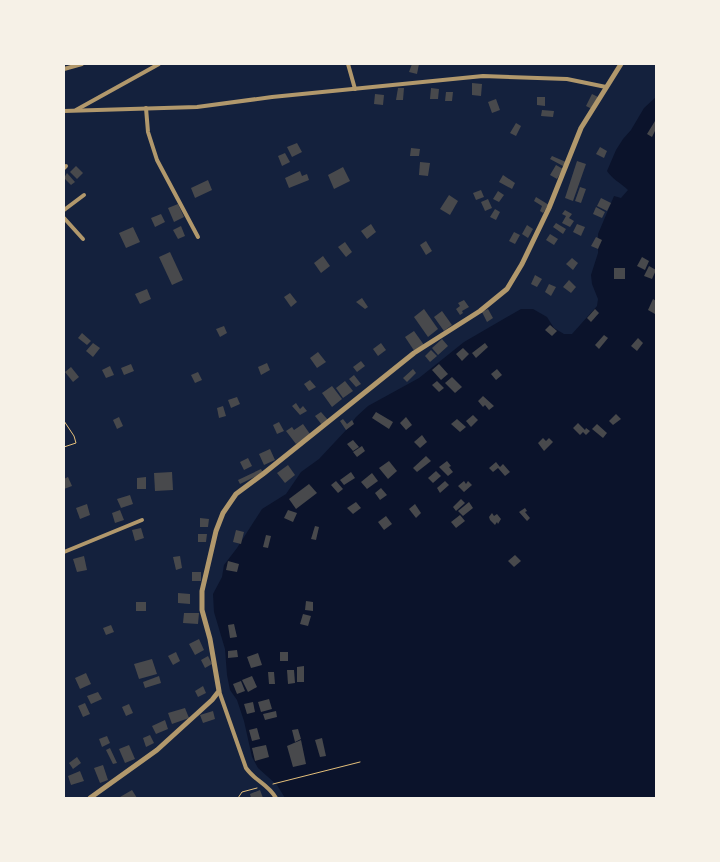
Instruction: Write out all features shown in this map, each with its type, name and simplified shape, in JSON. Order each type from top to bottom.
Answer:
[{"type":"street","points":[[64,69],[82,64]]},
{"type":"street","points":[[75,110],[159,64]]},
{"type":"street","points":[[348,64],[355,89]]},
{"type":"street","points":[[276,798],[267,786],[254,778],[246,768],[219,691],[210,639],[202,610],[202,591],[216,531],[223,513],[236,494],[414,353],[480,311],[507,289],[522,264],[556,194],[581,128],[621,64]]},
{"type":"street","points":[[64,111],[197,107],[260,98],[483,76],[567,79],[606,87]]},
{"type":"street","points":[[146,108],[148,132],[157,160],[198,238]]},
{"type":"street","points":[[64,210],[84,195]]},
{"type":"street","points":[[64,218],[83,239]]},
{"type":"street","points":[[64,552],[142,520]]},
{"type":"street","points":[[90,798],[157,750],[212,700],[219,691]]},
{"type":"path","points":[[64,422],[76,442],[64,447]]},
{"type":"path","points":[[238,798],[242,792],[360,762]]},
{"type":"water","points":[[656,97],[656,798],[285,798],[277,785],[258,768],[252,757],[244,721],[237,700],[230,690],[225,649],[214,612],[213,594],[222,577],[224,565],[262,509],[286,494],[301,472],[319,459],[356,417],[368,406],[419,378],[464,342],[521,309],[533,309],[547,317],[554,328],[564,334],[572,334],[597,306],[598,299],[592,284],[591,275],[598,253],[598,234],[614,196],[621,198],[628,190],[607,171],[623,139],[631,130],[644,108]]},
{"type":"building","points":[[412,64],[419,64],[417,74],[409,72]]},
{"type":"building","points":[[472,83],[482,84],[481,96],[472,95]]},
{"type":"building","points":[[398,88],[404,88],[403,100],[396,100]]},
{"type":"building","points":[[431,88],[439,89],[438,99],[430,99]]},
{"type":"building","points":[[446,92],[453,92],[452,101],[445,101]]},
{"type":"building","points":[[375,94],[384,95],[383,105],[374,104]]},
{"type":"building","points":[[592,94],[598,97],[592,109],[586,106]]},
{"type":"building","points":[[537,97],[545,97],[545,106],[537,105]]},
{"type":"building","points":[[496,99],[500,110],[492,113],[488,102]]},
{"type":"building","points":[[542,110],[554,111],[553,117],[541,116]]},
{"type":"building","points":[[655,121],[656,129],[652,137],[647,134]]},
{"type":"building","points":[[516,123],[521,126],[516,136],[510,133]]},
{"type":"building","points":[[297,143],[302,152],[292,157],[287,147]]},
{"type":"building","points":[[600,147],[607,151],[604,158],[596,154]]},
{"type":"building","points":[[411,148],[420,149],[419,156],[410,156]]},
{"type":"building","points":[[285,153],[290,162],[282,166],[278,156]]},
{"type":"building","points":[[552,156],[566,162],[563,166],[550,159]]},
{"type":"building","points":[[577,161],[586,164],[573,201],[565,198]]},
{"type":"building","points":[[420,162],[430,163],[428,176],[419,175]]},
{"type":"building","points":[[556,165],[563,169],[557,179],[550,175]]},
{"type":"building","points":[[76,166],[83,173],[77,179],[70,172]]},
{"type":"building","points":[[343,167],[350,181],[334,189],[328,175]]},
{"type":"building","points":[[300,171],[302,176],[307,174],[309,180],[289,188],[285,178]]},
{"type":"building","points":[[67,173],[75,182],[71,185],[64,178]]},
{"type":"building","points":[[503,175],[515,183],[512,189],[499,182]]},
{"type":"building","points":[[208,180],[212,190],[195,198],[191,188]]},
{"type":"building","points":[[580,187],[586,189],[581,203],[575,201]]},
{"type":"building","points":[[481,190],[484,197],[476,200],[473,193]]},
{"type":"building","points":[[498,191],[504,195],[499,202],[493,199]]},
{"type":"building","points":[[449,195],[458,201],[450,215],[440,209]]},
{"type":"building","points":[[536,197],[549,205],[543,213],[540,211],[542,206],[534,201]]},
{"type":"building","points":[[601,198],[611,203],[607,211],[597,206]]},
{"type":"building","points":[[488,199],[492,208],[485,211],[481,202]]},
{"type":"building","points":[[178,204],[184,217],[174,222],[168,208]]},
{"type":"building","points":[[596,207],[605,212],[602,218],[593,214]]},
{"type":"building","points":[[495,209],[500,212],[496,220],[490,217]]},
{"type":"building","points":[[565,210],[572,214],[569,218],[574,221],[570,227],[562,223],[566,216],[562,214]]},
{"type":"building","points":[[161,214],[165,222],[155,227],[151,218]]},
{"type":"building","points":[[556,223],[566,229],[563,234],[553,227]]},
{"type":"building","points":[[371,224],[376,232],[367,239],[361,231]]},
{"type":"building","points":[[577,224],[585,227],[581,236],[573,232]]},
{"type":"building","points":[[527,225],[533,229],[528,238],[522,234]]},
{"type":"building","points":[[181,226],[185,236],[178,239],[173,230]]},
{"type":"building","points":[[133,227],[140,242],[126,248],[119,233]]},
{"type":"building","points":[[514,232],[520,235],[515,244],[509,241]]},
{"type":"building","points":[[550,234],[558,239],[554,245],[546,240]]},
{"type":"building","points":[[596,237],[602,240],[598,249],[591,246]]},
{"type":"building","points":[[426,241],[432,251],[426,255],[420,245]]},
{"type":"building","points":[[345,242],[352,252],[346,257],[338,247]]},
{"type":"building","points":[[170,252],[183,280],[172,285],[159,257]]},
{"type":"building","points":[[323,256],[330,266],[321,273],[314,263]]},
{"type":"building","points":[[642,257],[649,261],[645,270],[637,266]]},
{"type":"building","points":[[572,258],[578,263],[573,270],[566,264]]},
{"type":"building","points":[[649,266],[656,270],[652,279],[644,276]]},
{"type":"building","points":[[614,268],[625,268],[625,279],[614,279]]},
{"type":"building","points":[[535,275],[542,279],[537,287],[531,284]]},
{"type":"building","points":[[569,280],[576,287],[571,293],[563,287]]},
{"type":"building","points":[[549,284],[556,287],[551,296],[545,292]]},
{"type":"building","points":[[147,289],[151,299],[140,304],[135,294]]},
{"type":"building","points":[[290,293],[297,302],[291,307],[284,297]]},
{"type":"building","points":[[362,298],[368,307],[365,309],[356,302]]},
{"type":"building","points":[[653,299],[656,301],[655,314],[648,310]]},
{"type":"building","points":[[464,300],[469,307],[462,311],[463,313],[460,315],[456,309],[460,306],[458,303]]},
{"type":"building","points":[[424,309],[438,329],[428,337],[414,317]]},
{"type":"building","points":[[488,309],[493,318],[487,322],[482,312]]},
{"type":"building","points":[[595,309],[599,313],[591,322],[587,318]]},
{"type":"building","points":[[442,311],[452,325],[444,331],[434,317]]},
{"type":"building","points":[[550,325],[557,331],[552,336],[545,330]]},
{"type":"building","points":[[224,326],[227,333],[220,337],[216,329]]},
{"type":"building","points":[[414,331],[424,345],[415,352],[405,337]]},
{"type":"building","points":[[82,333],[91,341],[87,345],[78,338]]},
{"type":"building","points":[[604,335],[608,338],[599,349],[595,345]]},
{"type":"building","points":[[638,338],[643,343],[637,351],[631,346]]},
{"type":"building","points":[[442,339],[448,346],[438,355],[432,348]]},
{"type":"building","points":[[93,343],[100,348],[93,357],[86,351]]},
{"type":"building","points":[[381,343],[386,350],[378,356],[373,349]]},
{"type":"building","points":[[485,343],[488,347],[476,358],[472,353]]},
{"type":"building","points":[[463,348],[469,354],[462,361],[456,354]]},
{"type":"building","points":[[431,350],[437,356],[430,362],[425,356]]},
{"type":"building","points":[[318,352],[326,362],[317,368],[310,358]]},
{"type":"building","points":[[361,361],[365,366],[357,372],[353,367]]},
{"type":"building","points":[[267,363],[270,370],[261,375],[258,367]]},
{"type":"building","points":[[131,364],[134,371],[124,375],[121,368]]},
{"type":"building","points":[[439,364],[448,374],[441,380],[432,370]]},
{"type":"building","points":[[110,366],[114,375],[106,378],[102,370]]},
{"type":"building","points":[[71,367],[79,377],[73,382],[65,372]]},
{"type":"building","points":[[413,369],[416,373],[407,382],[403,378]]},
{"type":"building","points":[[497,369],[502,375],[496,380],[491,374]]},
{"type":"building","points":[[198,372],[202,380],[195,383],[191,375]]},
{"type":"building","points":[[354,375],[361,384],[356,387],[349,379]]},
{"type":"building","points":[[452,377],[462,387],[455,393],[445,383]]},
{"type":"building","points":[[310,380],[316,387],[309,391],[304,384]]},
{"type":"building","points":[[345,381],[353,391],[343,398],[336,388]]},
{"type":"building","points":[[437,381],[444,388],[439,392],[432,385]]},
{"type":"building","points":[[332,386],[342,399],[332,407],[322,393]]},
{"type":"building","points":[[483,396],[494,406],[489,410],[478,401]]},
{"type":"building","points":[[237,397],[240,404],[231,408],[228,400]]},
{"type":"building","points":[[296,403],[300,409],[303,406],[307,411],[300,415],[292,406]]},
{"type":"building","points":[[223,406],[226,416],[219,418],[217,408]]},
{"type":"building","points":[[321,412],[328,420],[322,425],[315,416]]},
{"type":"building","points":[[376,412],[393,422],[389,429],[372,418]]},
{"type":"building","points":[[616,414],[621,419],[613,425],[609,421]]},
{"type":"building","points":[[473,415],[478,420],[471,427],[466,421]]},
{"type":"building","points":[[119,417],[123,426],[117,429],[113,420]]},
{"type":"building","points":[[406,417],[412,425],[406,430],[400,423]]},
{"type":"building","points":[[343,419],[347,424],[352,420],[354,424],[346,430],[340,421]]},
{"type":"building","points":[[457,419],[466,427],[460,432],[451,424]]},
{"type":"building","points":[[279,422],[284,431],[277,434],[273,425]]},
{"type":"building","points":[[578,423],[585,430],[586,428],[590,431],[586,435],[583,432],[580,435],[573,428]]},
{"type":"building","points":[[303,424],[310,434],[296,444],[286,431],[292,427],[294,430]]},
{"type":"building","points":[[597,424],[607,433],[603,438],[592,429]]},
{"type":"building","points":[[422,435],[427,442],[420,448],[414,442]]},
{"type":"building","points":[[543,438],[546,441],[549,438],[553,442],[544,451],[538,443]]},
{"type":"building","points":[[353,440],[359,447],[353,451],[347,444]]},
{"type":"building","points":[[362,446],[365,451],[357,457],[353,452]]},
{"type":"building","points":[[270,449],[275,460],[264,465],[259,454]]},
{"type":"building","points":[[426,456],[431,461],[417,472],[413,468]]},
{"type":"building","points":[[248,458],[252,466],[244,470],[240,462]]},
{"type":"building","points":[[389,461],[397,471],[388,479],[379,468]]},
{"type":"building","points":[[447,461],[453,472],[448,476],[439,467]]},
{"type":"building","points":[[496,462],[500,467],[503,464],[510,472],[505,476],[498,468],[493,472],[489,468]]},
{"type":"building","points":[[288,465],[295,475],[285,483],[277,473]]},
{"type":"building","points":[[261,469],[263,473],[240,484],[238,480]]},
{"type":"building","points":[[436,471],[441,476],[433,483],[428,478]]},
{"type":"building","points":[[172,472],[173,490],[155,491],[154,473]]},
{"type":"building","points":[[351,472],[355,478],[344,485],[340,480]]},
{"type":"building","points":[[372,473],[378,481],[367,489],[361,482]]},
{"type":"building","points":[[68,477],[72,486],[64,489],[64,479]]},
{"type":"building","points":[[146,477],[146,489],[137,489],[137,478]]},
{"type":"building","points":[[336,481],[343,489],[338,493],[331,485]]},
{"type":"building","points":[[445,481],[449,485],[440,493],[437,488]]},
{"type":"building","points":[[464,481],[466,484],[468,481],[472,485],[464,492],[458,486]]},
{"type":"building","points":[[309,484],[317,493],[296,509],[289,499]]},
{"type":"building","points":[[381,488],[387,495],[380,500],[375,493]]},
{"type":"building","points":[[130,495],[133,504],[121,508],[117,499]]},
{"type":"building","points":[[461,499],[465,503],[456,511],[453,507]]},
{"type":"building","points":[[356,502],[361,508],[353,514],[347,508]]},
{"type":"building","points":[[469,502],[473,508],[463,516],[458,511]]},
{"type":"building","points":[[87,504],[90,515],[80,519],[76,508]]},
{"type":"building","points":[[415,504],[421,513],[416,518],[409,509]]},
{"type":"building","points":[[525,508],[527,511],[525,512],[530,518],[527,521],[519,512]]},
{"type":"building","points":[[120,510],[124,520],[115,523],[112,513]]},
{"type":"building","points":[[288,510],[297,513],[293,522],[284,518]]},
{"type":"building","points":[[492,513],[494,516],[497,514],[501,519],[498,524],[497,522],[495,525],[490,520],[489,517]]},
{"type":"building","points":[[460,515],[465,521],[456,528],[451,522]]},
{"type":"building","points":[[386,516],[392,524],[384,530],[378,522]]},
{"type":"building","points":[[200,518],[209,519],[208,527],[200,527]]},
{"type":"building","points":[[315,526],[319,527],[316,540],[311,539]]},
{"type":"building","points":[[141,528],[144,538],[135,541],[132,530]]},
{"type":"building","points":[[236,530],[244,532],[241,544],[233,542]]},
{"type":"building","points":[[198,534],[207,534],[206,542],[198,542]]},
{"type":"building","points":[[266,535],[271,536],[268,548],[263,547]]},
{"type":"building","points":[[515,555],[521,561],[514,567],[508,561]]},
{"type":"building","points":[[84,556],[87,570],[77,572],[73,559]]},
{"type":"building","points":[[180,556],[182,568],[176,570],[173,557]]},
{"type":"building","points":[[228,561],[239,564],[237,572],[226,570]]},
{"type":"building","points":[[192,572],[201,572],[201,581],[192,581]]},
{"type":"building","points":[[178,593],[190,594],[190,604],[178,603]]},
{"type":"building","points":[[306,601],[313,602],[313,611],[305,610]]},
{"type":"building","points":[[136,602],[146,602],[146,611],[136,611]]},
{"type":"building","points":[[184,613],[199,613],[198,624],[183,623]]},
{"type":"building","points":[[303,614],[311,616],[308,626],[300,624]]},
{"type":"building","points":[[234,624],[237,637],[230,638],[228,625]]},
{"type":"building","points":[[111,625],[114,632],[106,635],[103,628]]},
{"type":"building","points":[[199,639],[204,650],[195,655],[189,644]]},
{"type":"building","points":[[237,650],[238,657],[228,658],[228,651]]},
{"type":"building","points":[[176,652],[180,661],[173,665],[168,656]]},
{"type":"building","points":[[280,652],[288,652],[288,661],[280,661]]},
{"type":"building","points":[[258,653],[262,665],[251,668],[247,657]]},
{"type":"building","points":[[208,656],[212,664],[205,668],[201,660]]},
{"type":"building","points":[[152,659],[157,674],[139,679],[134,664]]},
{"type":"building","points":[[304,666],[304,682],[297,682],[297,667]]},
{"type":"building","points":[[287,670],[294,670],[295,683],[288,684]]},
{"type":"building","points":[[268,672],[274,672],[275,684],[269,684]]},
{"type":"building","points":[[86,673],[91,684],[80,689],[75,678]]},
{"type":"building","points":[[159,676],[161,683],[145,688],[143,682]]},
{"type":"building","points":[[252,676],[257,687],[248,692],[242,680]]},
{"type":"building","points":[[241,681],[245,691],[237,694],[233,684]]},
{"type":"building","points":[[203,686],[206,693],[198,697],[195,691]]},
{"type":"building","points":[[98,692],[102,699],[91,704],[87,696]]},
{"type":"building","points":[[269,699],[272,709],[261,712],[258,702]]},
{"type":"building","points":[[253,702],[255,712],[247,714],[244,704]]},
{"type":"building","points":[[85,703],[90,714],[83,717],[78,706]]},
{"type":"building","points":[[129,704],[133,713],[126,716],[122,707]]},
{"type":"building","points":[[185,708],[189,718],[172,724],[168,713]]},
{"type":"building","points":[[213,711],[215,719],[203,723],[200,715]]},
{"type":"building","points":[[276,711],[277,717],[265,720],[263,714]]},
{"type":"building","points":[[165,720],[168,729],[156,734],[152,726]]},
{"type":"building","points":[[257,728],[260,739],[252,741],[249,730]]},
{"type":"building","points":[[298,729],[301,739],[295,742],[292,730]]},
{"type":"building","points":[[150,735],[154,743],[146,747],[143,738]]},
{"type":"building","points":[[107,736],[110,743],[102,747],[99,739]]},
{"type":"building","points":[[322,738],[326,756],[320,757],[315,740]]},
{"type":"building","points":[[301,740],[306,764],[293,767],[287,746]]},
{"type":"building","points":[[129,745],[135,759],[125,763],[119,749]]},
{"type":"building","points":[[266,745],[269,757],[255,761],[252,748]]},
{"type":"building","points":[[110,748],[117,763],[113,764],[106,750]]},
{"type":"building","points":[[77,757],[81,763],[73,769],[69,763]]},
{"type":"building","points":[[103,765],[108,780],[100,783],[94,768]]},
{"type":"building","points":[[80,771],[84,781],[71,785],[68,776]]},
{"type":"building","points":[[132,790],[137,798],[120,798],[120,797]]},
{"type":"building","points":[[260,790],[263,798],[251,798],[250,794]]}]
